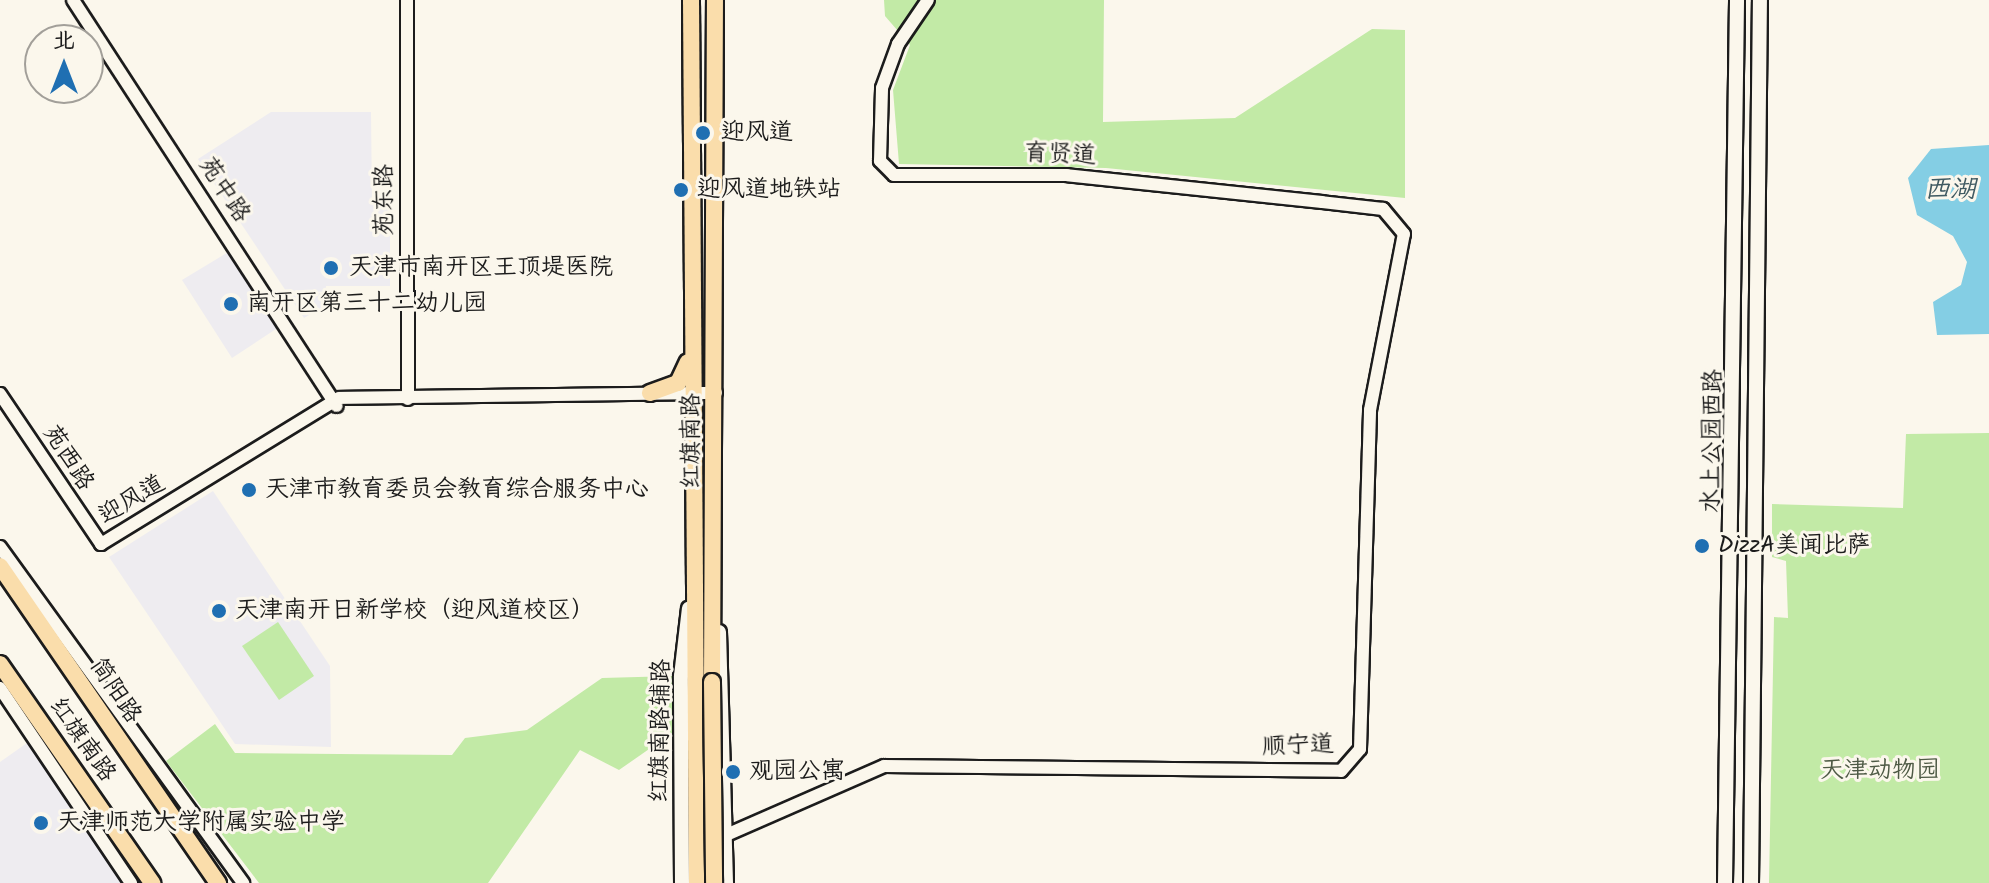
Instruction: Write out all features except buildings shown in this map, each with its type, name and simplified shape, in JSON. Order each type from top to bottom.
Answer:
[{"type":"main road","name":"红旗南路","points":[[691,0],[689,394],[697,883]]},
{"type":"main road","name":"红旗南路","points":[[714,883],[715,0]]},
{"type":"main road","name":"水上公园西路","points":[[1725,883],[1737,0]]},
{"type":"main road","name":"水上公园西路","points":[[1751,883],[1760,0]]},
{"type":"main road","points":[[650,396],[678,383],[691,349]]},
{"type":"main road","name":"简阳路","points":[[0,566],[218,883]]},
{"type":"main road","name":"红旗南路辅路","points":[[682,883],[681,676],[693,580]]},
{"type":"main road","points":[[716,581],[726,883]]},
{"type":"main road","name":"红旗南路","points":[[0,664],[152,883]]},
{"type":"street","name":"苑中路","points":[[73,0],[338,402]]},
{"type":"street","name":"苑中路","points":[[81,0],[328,381],[338,402]]},
{"type":"street","name":"苑东路","points":[[400,0],[400,376],[405,395]]},
{"type":"street","name":"苑东路","points":[[405,395],[407,0]]},
{"type":"street","name":"育贤道","points":[[928,0],[898,44],[882,88],[880,161],[894,175],[1067,175],[1307,200],[1383,209],[1404,234]]},
{"type":"street","name":"顺宁道","points":[[726,835],[884,766],[1341,771],[1360,749],[1370,410],[1404,234]]},
{"type":"street","points":[[689,394],[707,374],[716,349]]},
{"type":"street","points":[[328,381],[362,394]]},
{"type":"street","name":"苑西路","points":[[0,394],[101,544]]},
{"type":"street","name":"迎风道","points":[[101,544],[338,402],[362,394],[650,396]]},
{"type":"street","name":"迎风道","points":[[338,402],[405,395],[428,399],[716,396]]},
{"type":"street","points":[[0,547],[243,883]]},
{"type":"street","points":[[0,688],[131,883]]},
{"type":"shaded area","points":[[271,112],[371,112],[372,202],[390,203],[390,286],[326,286],[326,305],[304,318],[198,159]]},
{"type":"shaded area","name":"南开区第三十二幼儿园","points":[[230,251],[279,327],[232,358],[182,280]]},
{"type":"shaded area","name":"天津南开日新学校（迎风道校区）","points":[[213,491],[330,666],[331,747],[235,744],[109,557]]},
{"type":"shaded area","name":"天津师范大学附属实验中学","points":[[27,743],[124,883],[0,883],[0,762]]},
{"type":"green space","points":[[884,0],[1104,0],[1103,122],[1235,118],[1372,29],[1405,30],[1405,198],[1106,168],[899,164],[893,90],[910,45],[885,16]]},
{"type":"green space","name":"天津动物园","points":[[1989,433],[1989,883],[1769,883],[1774,617],[1788,618],[1786,561],[1772,557],[1772,504],[1903,508],[1906,434]]},
{"type":"green space","points":[[278,622],[314,676],[279,700],[242,646]]},
{"type":"green space","points":[[674,676],[675,731],[619,770],[580,750],[488,883],[259,883],[166,761],[215,724],[235,753],[452,755],[465,738],[527,730],[602,678]]},
{"type":"water","name":"西湖","points":[[1989,145],[1989,334],[1937,335],[1933,302],[1961,285],[1967,262],[1953,236],[1917,215],[1908,178],[1931,149]]},
{"type":"place","name":"迎风道","points":[[703,133]]},
{"type":"place","name":"迎风道地铁站","points":[[681,190]]},
{"type":"place","name":"天津市南开区王顶堤医院","points":[[331,268]]},
{"type":"place","name":"南开区第三十二幼儿园","points":[[231,304]]},
{"type":"place","name":"天津市教育委员会教育综合服务中心","points":[[249,490]]},
{"type":"place","name":"DizzA美闻比萨","points":[[1702,546]]},
{"type":"place","name":"天津南开日新学校（迎风道校区）","points":[[219,611]]},
{"type":"place","name":"观园公寓","points":[[733,772]]},
{"type":"place","name":"天津师范大学附属实验中学","points":[[41,823]]}]
